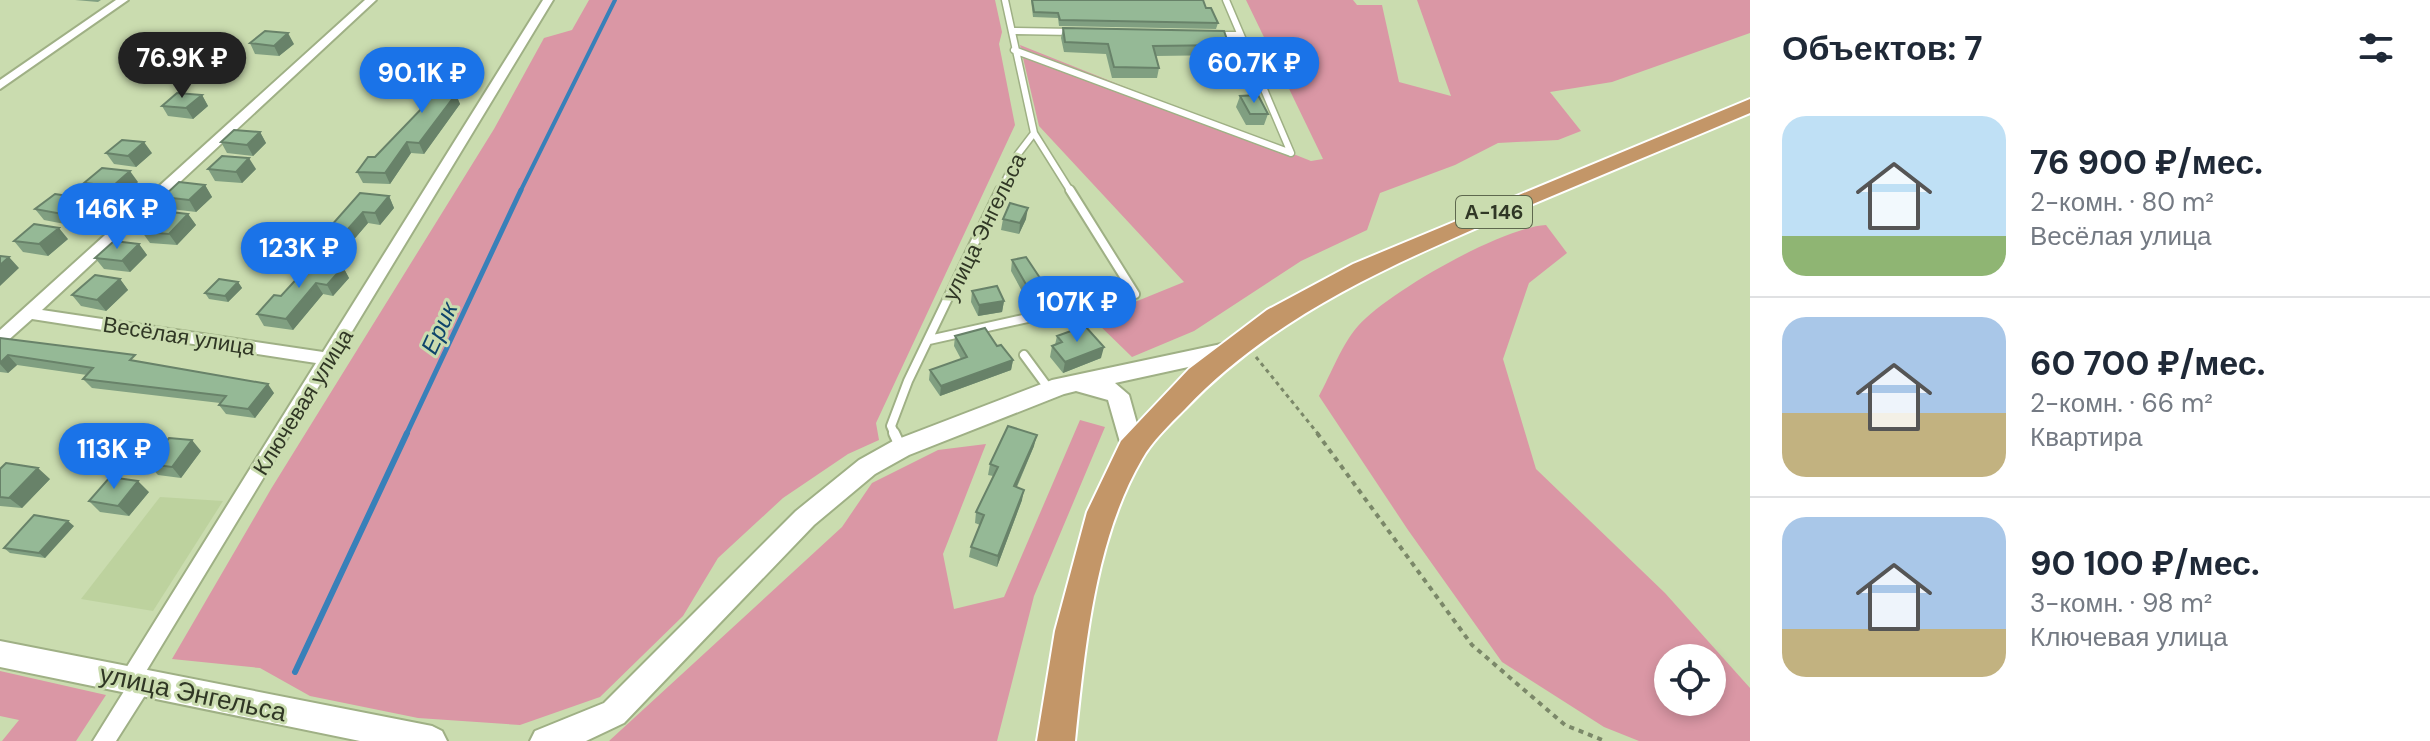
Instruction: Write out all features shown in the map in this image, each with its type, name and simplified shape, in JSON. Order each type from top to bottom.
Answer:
[{"type":"highway","name":"А-146","points":[[1056,741],[1065,663],[1103,512],[1132,449],[1178,396],[1237,343],[1293,305],[1366,267],[1750,105]]},
{"type":"street","points":[[0,85],[123,0]]},
{"type":"street","points":[[0,339],[371,0]]},
{"type":"street","name":"Ключевая улица","points":[[104,741],[136,681],[548,0]]},
{"type":"street","name":"Весёлая улица","points":[[29,313],[329,359]]},
{"type":"street","points":[[545,741],[558,739],[614,713],[805,518],[867,467],[901,448],[1054,387],[1237,343]]},
{"type":"street","points":[[1054,387],[1105,387],[1118,395],[1132,449]]},
{"type":"street","name":"улица Энгельса","points":[[0,654],[432,741]]},
{"type":"lane","name":"улица Энгельса","points":[[901,448],[891,426],[1018,154],[1034,133],[1005,0]]},
{"type":"lane","points":[[1014,50],[1291,153],[1226,0]]},
{"type":"lane","points":[[1014,31],[1089,32]]},
{"type":"lane","points":[[1209,35],[1239,35]]},
{"type":"lane","points":[[929,340],[1135,294],[1034,133]]},
{"type":"lane","points":[[1024,355],[1054,387]]},
{"type":"path","points":[[1237,343],[1257,361],[1324,441],[1472,645],[1565,725],[1605,741]]},
{"type":"shaded area","points":[[589,0],[995,0],[1002,32],[999,44],[1015,125],[876,423],[879,440],[848,454],[783,498],[718,558],[683,616],[600,697],[520,725],[418,718],[310,696],[260,668],[172,659],[271,489],[494,129],[544,38],[572,30]]},
{"type":"shaded area","points":[[1246,0],[1353,0],[1357,5],[1382,5],[1399,82],[1451,96],[1417,0],[1750,0],[1750,33],[1612,82],[1550,92],[1581,131],[1558,140],[1498,143],[1455,165],[1380,193],[1367,230],[1301,261],[1194,331],[1132,357],[1093,319],[1184,282],[1039,126],[1020,45],[1311,161],[1323,159]]},
{"type":"shaded area","points":[[1546,225],[1567,253],[1529,283],[1503,359],[1536,469],[1665,593],[1711,644],[1654,644],[1654,716],[1726,716],[1726,661],[1750,688],[1750,741],[1639,741],[1604,727],[1502,662],[1408,530],[1319,396],[1347,341],[1373,312],[1419,280],[1503,237]]},
{"type":"shaded area","points":[[1080,420],[1105,427],[1034,596],[997,741],[609,741],[842,527],[872,483],[938,450],[986,444],[943,554],[954,609],[1004,597]]},
{"type":"shaded area","points":[[160,497],[223,501],[153,611],[81,599]]},
{"type":"shaded area","points":[[0,671],[106,695],[76,741],[2,741],[19,720],[0,716]]},
{"type":"building","points":[[1032,0],[1203,0],[1218,23],[1060,20],[1058,13],[1034,12]]},
{"type":"building","points":[[1063,28],[1224,31],[1229,45],[1153,46],[1159,68],[1114,67],[1108,44],[1065,42]]},
{"type":"building","points":[[265,31],[288,33],[274,46],[250,43]]},
{"type":"building","points":[[453,58],[477,60],[448,93],[456,94],[419,143],[407,142],[385,173],[357,172],[368,157],[375,157],[427,103],[420,102],[424,98],[415,98]]},
{"type":"building","points":[[177,93],[202,95],[186,108],[162,106]]},
{"type":"building","points":[[1258,95],[1268,114],[1250,114],[1240,96]]},
{"type":"building","points":[[234,130],[260,132],[247,145],[221,142]]},
{"type":"building","points":[[122,140],[144,142],[128,156],[106,153]]},
{"type":"building","points":[[222,156],[249,158],[236,172],[208,169]]},
{"type":"building","points":[[102,168],[130,171],[113,186],[84,183]]},
{"type":"building","points":[[179,182],[205,185],[189,200],[163,197]]},
{"type":"building","points":[[360,193],[389,196],[375,213],[363,212],[333,246],[308,243],[324,225],[331,226]]},
{"type":"building","points":[[55,194],[81,198],[62,214],[35,209]]},
{"type":"building","points":[[1010,203],[1028,208],[1020,223],[1003,219]]},
{"type":"building","points":[[162,211],[188,214],[169,234],[142,232]]},
{"type":"building","points":[[34,224],[59,228],[39,244],[14,241]]},
{"type":"building","points":[[114,241],[139,244],[122,261],[95,258]]},
{"type":"building","points":[[0,256],[9,257],[0,265]]},
{"type":"building","points":[[1026,257],[1048,290],[1031,293],[1012,260]]},
{"type":"building","points":[[312,262],[343,267],[327,285],[316,283],[286,319],[257,314],[274,295],[281,296]]},
{"type":"building","points":[[95,275],[120,279],[97,300],[72,295]]},
{"type":"building","points":[[219,279],[238,282],[225,296],[205,293]]},
{"type":"building","points":[[997,286],[1004,301],[979,305],[972,291]]},
{"type":"building","points":[[1085,326],[1104,347],[1065,362],[1052,346],[1062,342],[1057,336]]},
{"type":"building","points":[[985,328],[997,346],[1001,345],[1013,360],[941,386],[930,370],[967,357],[955,336]]},
{"type":"building","points":[[0,338],[135,355],[130,360],[268,384],[248,409],[219,405],[226,396],[83,379],[93,368],[8,355],[0,363]]},
{"type":"building","points":[[1008,426],[1037,435],[1014,486],[1024,490],[998,556],[971,547],[984,515],[976,512],[998,467],[990,464]]},
{"type":"building","points":[[169,438],[192,440],[172,467],[148,464]]},
{"type":"building","points":[[6,463],[38,468],[9,498],[0,497],[0,469]]},
{"type":"building","points":[[110,477],[138,481],[118,506],[89,501]]},
{"type":"building","points":[[34,515],[68,521],[39,553],[4,548]]},
{"type":"waterway","name":"Ерик","points":[[520,192],[615,0]]},
{"type":"waterway","name":"Ерик","points":[[406,435],[521,190]]},
{"type":"waterway","name":"Ерик","points":[[295,672],[407,433]]}]
